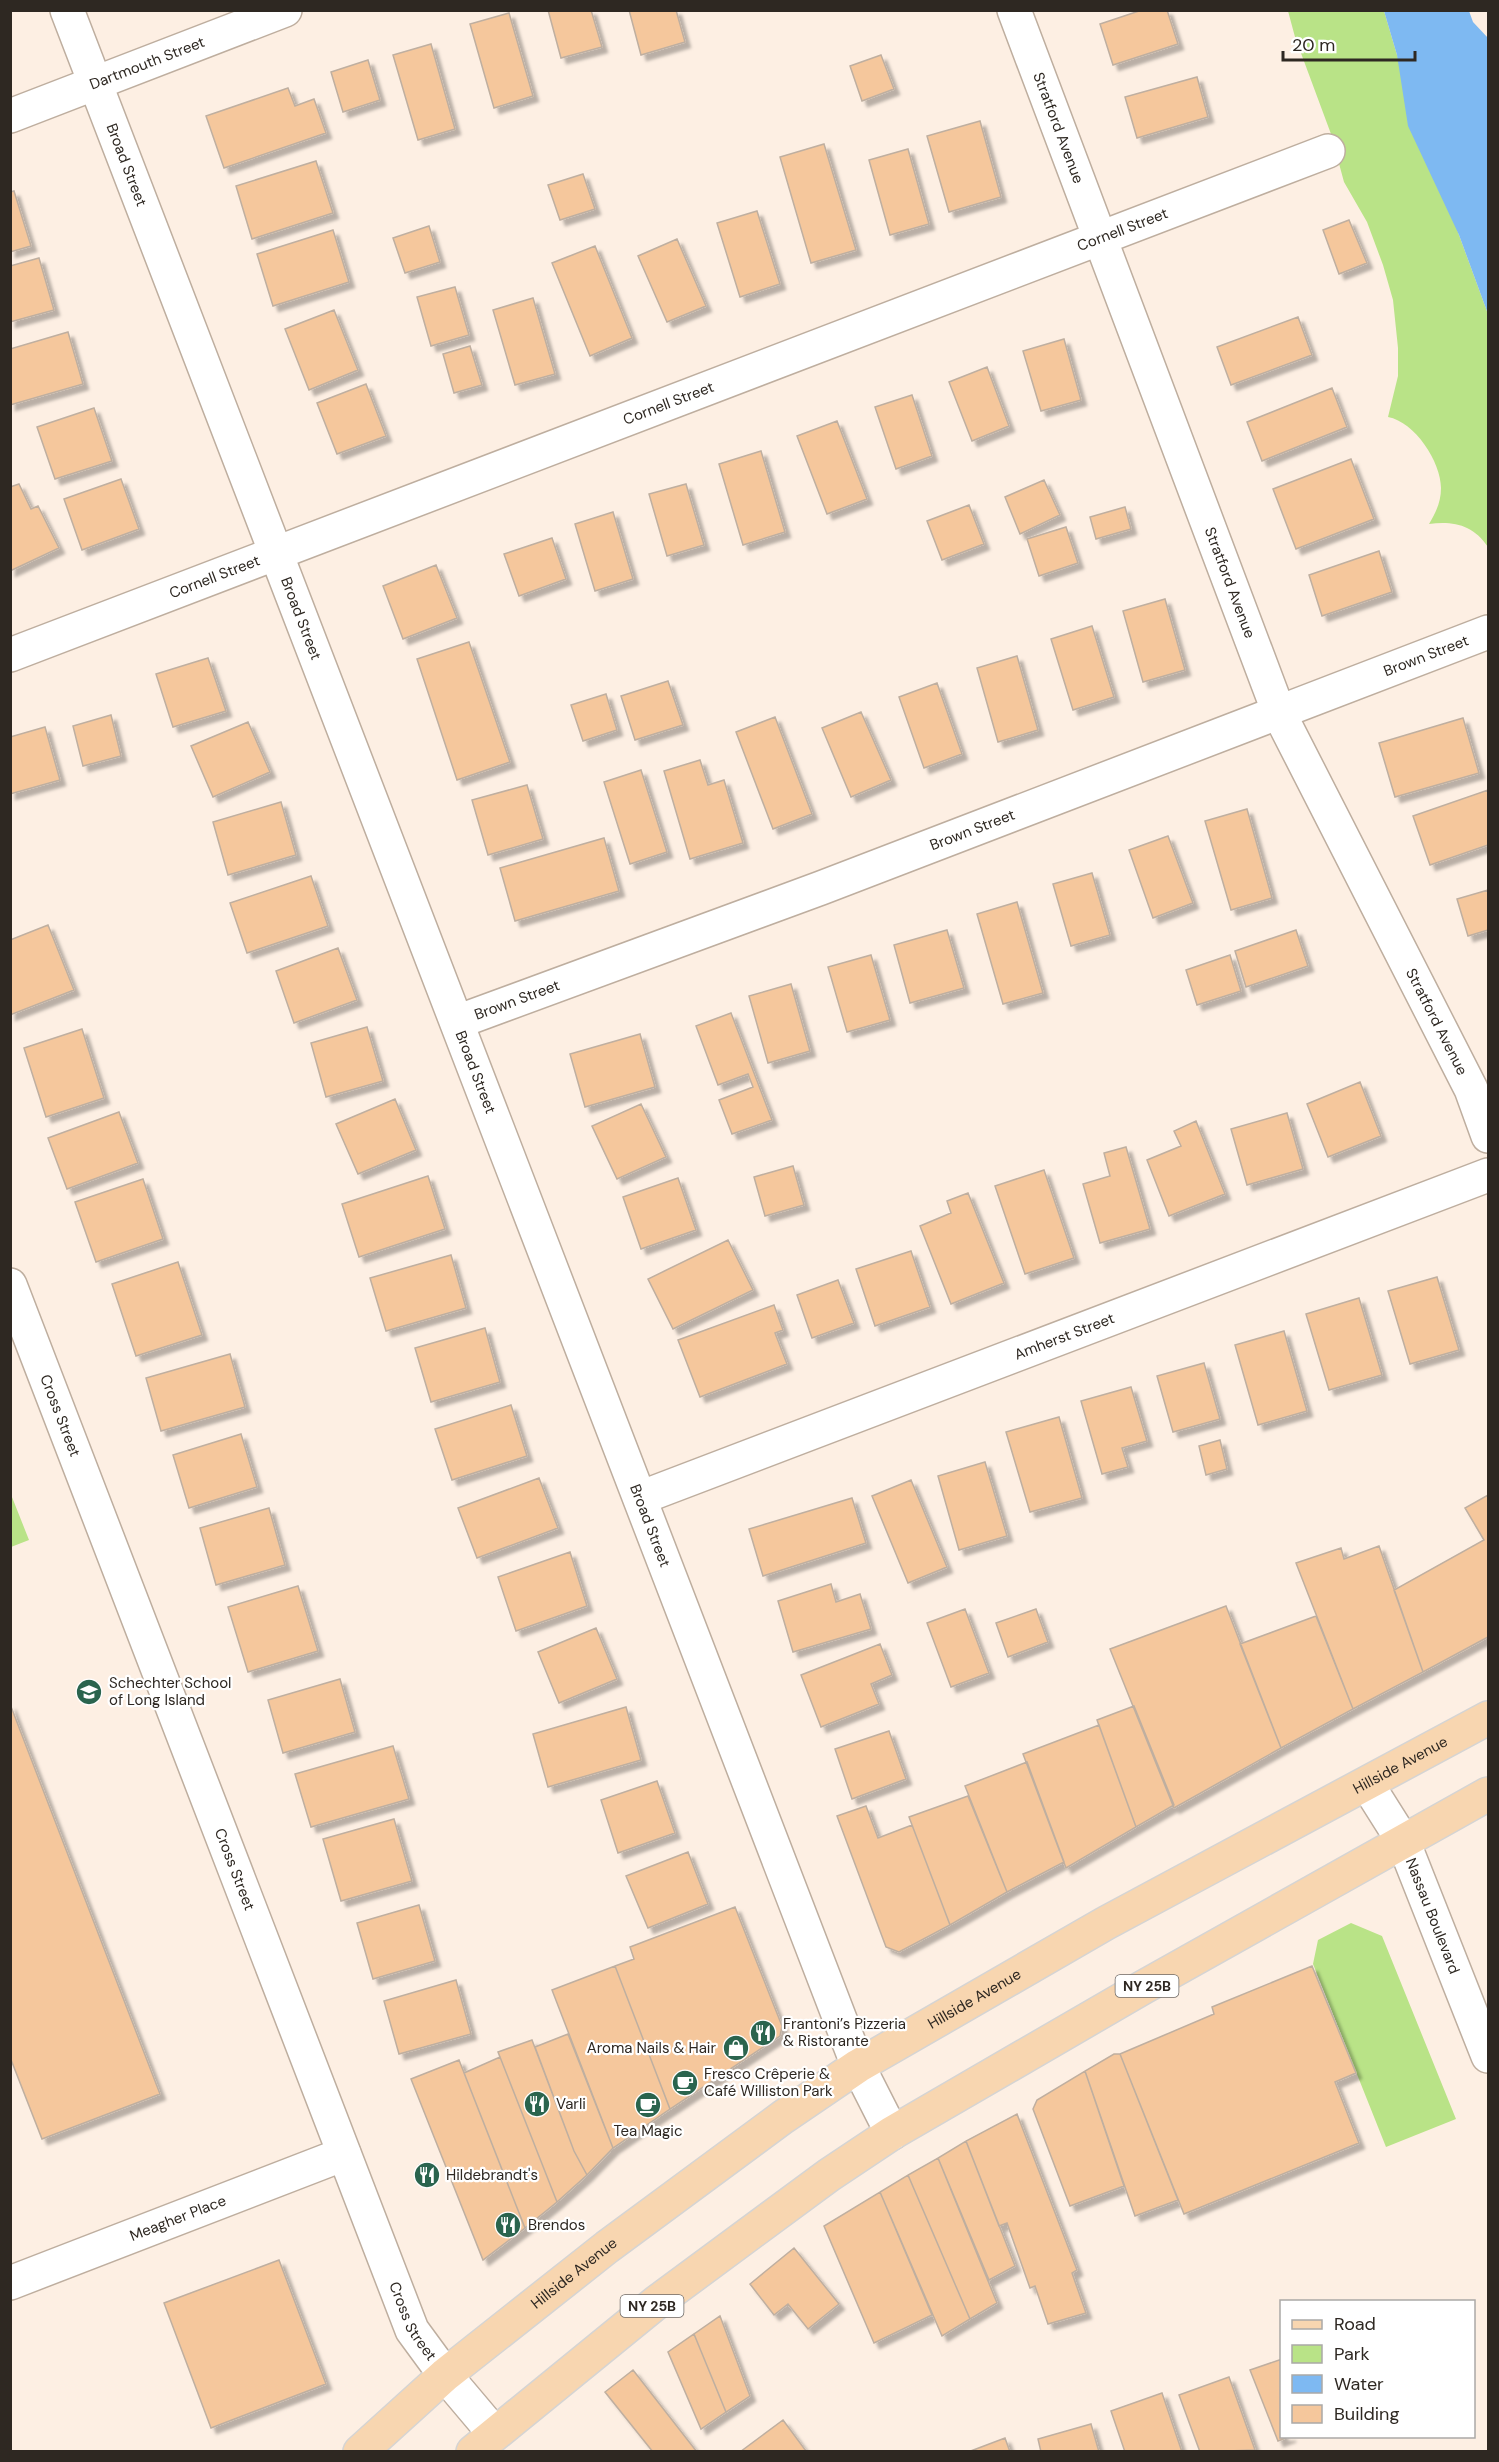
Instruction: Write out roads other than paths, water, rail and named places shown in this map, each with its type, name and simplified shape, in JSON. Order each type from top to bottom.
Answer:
[{"type":"main road","name":"Hillside Avenue","points":[[360,2451],[446,2375],[607,2247],[783,2117],[858,2066],[1106,1923],[1488,1718]]},
{"type":"main road","name":"NY 25B","points":[[484,2442],[657,2302],[829,2175],[892,2133],[1488,1794]]},
{"type":"street","name":"Broad Street","points":[[67,10],[858,2066],[892,2133]]},
{"type":"street","name":"Dartmouth Street","points":[[10,116],[285,10]]},
{"type":"street","name":"Stratford Avenue","points":[[1014,10],[1279,713],[1471,1089],[1488,1136]]},
{"type":"street","name":"Cornell Street","points":[[10,655],[1328,151]]},
{"type":"street","name":"Brown Street","points":[[457,1022],[810,892],[1488,632]]},
{"type":"street","name":"Amherst Street","points":[[640,1498],[1488,1174]]},
{"type":"street","name":"Cross Street","points":[[10,1285],[412,2330],[446,2375],[484,2442]]},
{"type":"street","name":"Nassau Boulevard","points":[[1367,1784],[1403,1841],[1488,2056]]},
{"type":"street","name":"Meagher Place","points":[[10,2283],[344,2154]]},
{"type":"water","points":[[1384,11],[1469,11],[1473,22],[1488,38],[1488,314],[1459,235],[1408,126],[1397,55]]},
{"type":"place","name":"Schechter School of Long Island","points":[[89,1692]]},
{"type":"place","name":"Frantoni’s Pizzeria & Ristorante","points":[[763,2033]]},
{"type":"place","name":"Aroma Nails & Hair","points":[[736,2048]]},
{"type":"place","name":"Fresco Crêperie & Café Williston Park","points":[[685,2083]]},
{"type":"place","name":"Varli","points":[[537,2104]]},
{"type":"place","name":"Tea Magic","points":[[648,2105]]},
{"type":"place","name":"Hildebrandt's","points":[[427,2175]]},
{"type":"place","name":"Brendos","points":[[508,2225]]}]
